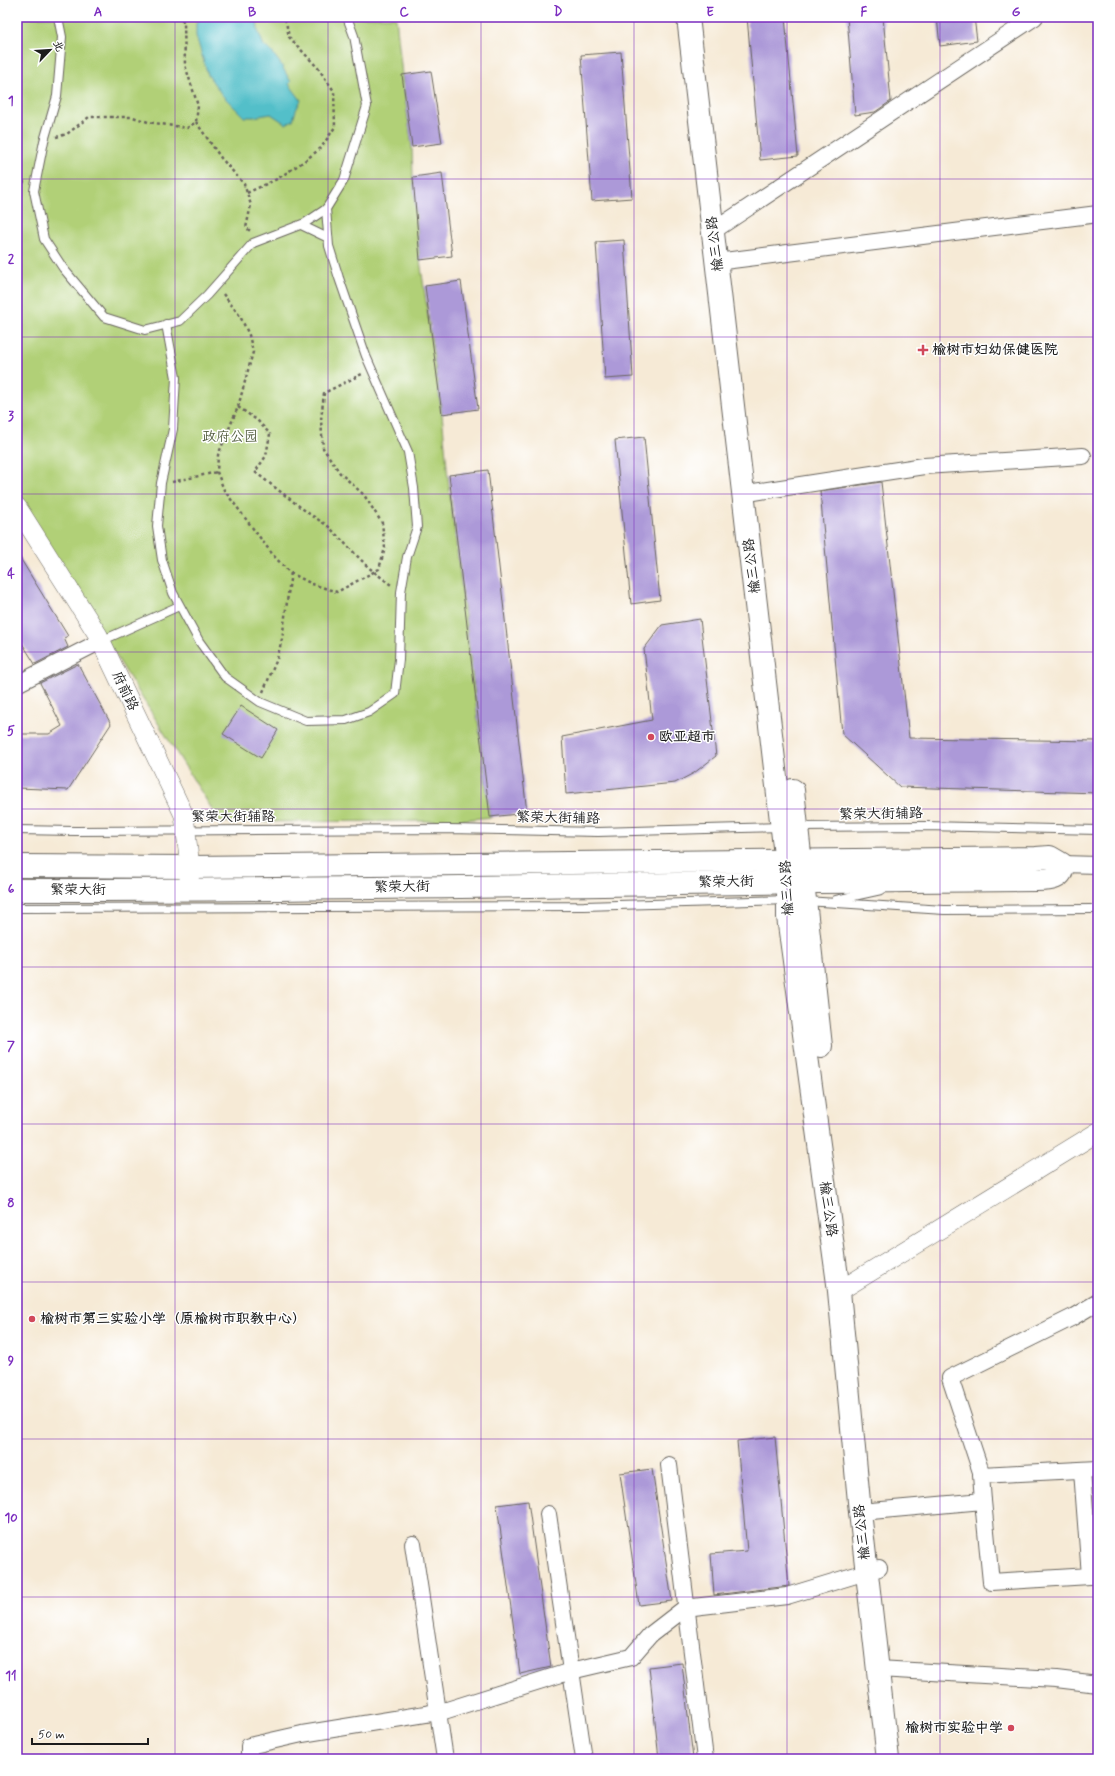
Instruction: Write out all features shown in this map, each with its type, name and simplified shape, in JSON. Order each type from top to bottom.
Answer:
[{"type":"main road","name":"榆三公路","points":[[688,17],[718,227],[790,827],[799,884],[844,1288],[866,1512],[884,1670],[888,1759]]},
{"type":"main road","name":"榆三公路","points":[[700,17],[718,227]]},
{"type":"main road","name":"榆三公路","points":[[722,261],[754,492],[790,827]]},
{"type":"main road","points":[[1050,857],[1062,864],[1063,869],[1060,875],[1052,880],[799,884],[1050,857]]},
{"type":"main road","name":"繁荣大街","points":[[17,866],[190,867],[799,884]]},
{"type":"main road","name":"繁荣大街","points":[[17,890],[188,890],[799,884]]},
{"type":"main road","name":"榆三公路","points":[[884,1670],[901,1759]]},
{"type":"street","points":[[718,227],[1035,17]]},
{"type":"street","points":[[722,261],[1098,214]]},
{"type":"street","points":[[754,492],[924,466],[1083,456]]},
{"type":"street","name":"府前路","points":[[17,507],[101,641],[184,815],[190,867],[188,890]]},
{"type":"street","points":[[17,684],[101,641]]},
{"type":"street","points":[[1062,864],[1098,865]]},
{"type":"street","points":[[844,1288],[1098,1132]]},
{"type":"street","points":[[1082,1471],[1094,1576],[991,1582],[982,1475],[950,1378],[1073,1317],[1098,1302]]},
{"type":"street","points":[[669,1465],[704,1759]]},
{"type":"street","points":[[982,1475],[1098,1469]]},
{"type":"street","points":[[866,1512],[983,1500]]},
{"type":"street","points":[[548,1514],[584,1759]]},
{"type":"street","points":[[412,1544],[445,1759]]},
{"type":"street","points":[[249,1759],[249,1746],[302,1734],[438,1712],[571,1671],[631,1657],[650,1635],[685,1608],[787,1596],[873,1570]]},
{"type":"street","points":[[884,1670],[1056,1679],[1098,1684]]},
{"type":"lane","points":[[58,17],[62,37],[57,96],[44,141],[34,191],[44,239],[63,268],[104,317],[145,330],[180,321],[215,286],[253,243],[301,225],[326,209],[344,180],[367,106],[354,36],[347,17]]},
{"type":"lane","points":[[166,324],[176,378],[172,429],[161,483],[157,526],[162,560],[179,606],[199,641],[224,677],[260,702],[306,721],[346,720],[369,712],[395,694],[399,660],[401,592],[407,557],[417,527],[414,488],[408,452],[372,369],[339,278],[328,238],[326,209]]},
{"type":"lane","points":[[301,225],[328,238]]},
{"type":"lane","points":[[101,641],[179,606]]},
{"type":"lane","name":"繁荣大街辅路","points":[[17,830],[186,831],[448,829],[598,832],[790,827],[926,826],[1098,830]]},
{"type":"lane","points":[[17,908],[576,906],[799,884],[926,881]]},
{"type":"lane","points":[[799,884],[944,910],[1093,909]]},
{"type":"path","points":[[180,17],[184,22],[185,65],[198,106],[196,122],[221,158],[244,184],[251,205],[246,228],[263,239]]},
{"type":"path","points":[[246,193],[277,179],[303,162],[321,148],[335,127],[334,92],[318,68],[289,37],[285,17]]},
{"type":"path","points":[[44,141],[68,134],[89,117],[133,116],[148,122],[187,128],[196,122]]},
{"type":"path","points":[[215,286],[240,316],[249,335],[254,352],[238,408],[218,455],[218,472],[224,490],[273,555],[291,572],[312,584],[336,592],[379,569],[385,548],[382,523],[364,495],[340,473],[323,448],[321,420],[324,392],[372,369]]},
{"type":"path","points":[[238,408],[256,420],[270,434],[266,456],[255,472],[308,513],[328,526],[374,572],[401,592]]},
{"type":"path","points":[[161,483],[218,472]]},
{"type":"path","points":[[260,702],[282,639],[291,572]]},
{"type":"green space","name":"政府公园","points":[[17,17],[396,17],[412,147],[420,260],[442,414],[448,478],[490,817],[492,817],[453,821],[220,822],[17,498]]},
{"type":"water","points":[[200,17],[257,17],[258,31],[264,46],[271,51],[280,63],[291,82],[289,84],[301,100],[293,120],[286,124],[271,114],[244,117],[222,95],[208,75],[196,36],[196,23]]},
{"type":"building","points":[[747,17],[785,17],[798,156],[760,160]]},
{"type":"building","points":[[847,17],[883,17],[891,101],[875,112],[855,115]]},
{"type":"building","points":[[937,17],[974,17],[977,41],[940,46]]},
{"type":"building","points":[[621,52],[632,198],[592,201],[581,55]]},
{"type":"building","points":[[431,71],[442,143],[412,147],[402,75]]},
{"type":"building","points":[[442,173],[452,256],[420,260],[413,177]]},
{"type":"building","points":[[624,240],[633,377],[605,379],[596,242]]},
{"type":"building","points":[[461,281],[478,409],[442,414],[425,286]]},
{"type":"building","points":[[644,437],[660,600],[631,604],[615,440]]},
{"type":"building","points":[[488,470],[527,813],[490,817],[449,475]]},
{"type":"building","points":[[881,482],[909,738],[1098,741],[1098,793],[900,787],[842,734],[820,491]]},
{"type":"building","points":[[17,553],[68,636],[64,638],[68,647],[35,664],[17,635]]},
{"type":"building","points":[[700,619],[716,756],[694,773],[675,783],[566,794],[562,737],[652,720],[644,649],[662,625]]},
{"type":"building","points":[[78,664],[111,724],[68,790],[17,788],[17,734],[49,734],[62,726],[40,683]]},
{"type":"building","points":[[241,706],[278,730],[261,758],[223,734]]},
{"type":"building","points":[[775,1437],[789,1586],[714,1595],[711,1554],[747,1551],[737,1441]]},
{"type":"building","points":[[652,1469],[672,1601],[639,1605],[620,1473]]},
{"type":"building","points":[[528,1501],[551,1667],[520,1674],[497,1505]]},
{"type":"building","points":[[682,1663],[693,1759],[659,1759],[649,1667]]},
{"type":"place","name":"榆树市妇幼保健医院","points":[[923,350]]},
{"type":"place","name":"欧亚超市","points":[[651,737]]},
{"type":"place","name":"榆树市第三实验小学（原榆树市职教中心）","points":[[32,1319]]},
{"type":"place","name":"榆树市实验中学","points":[[1011,1728]]}]
